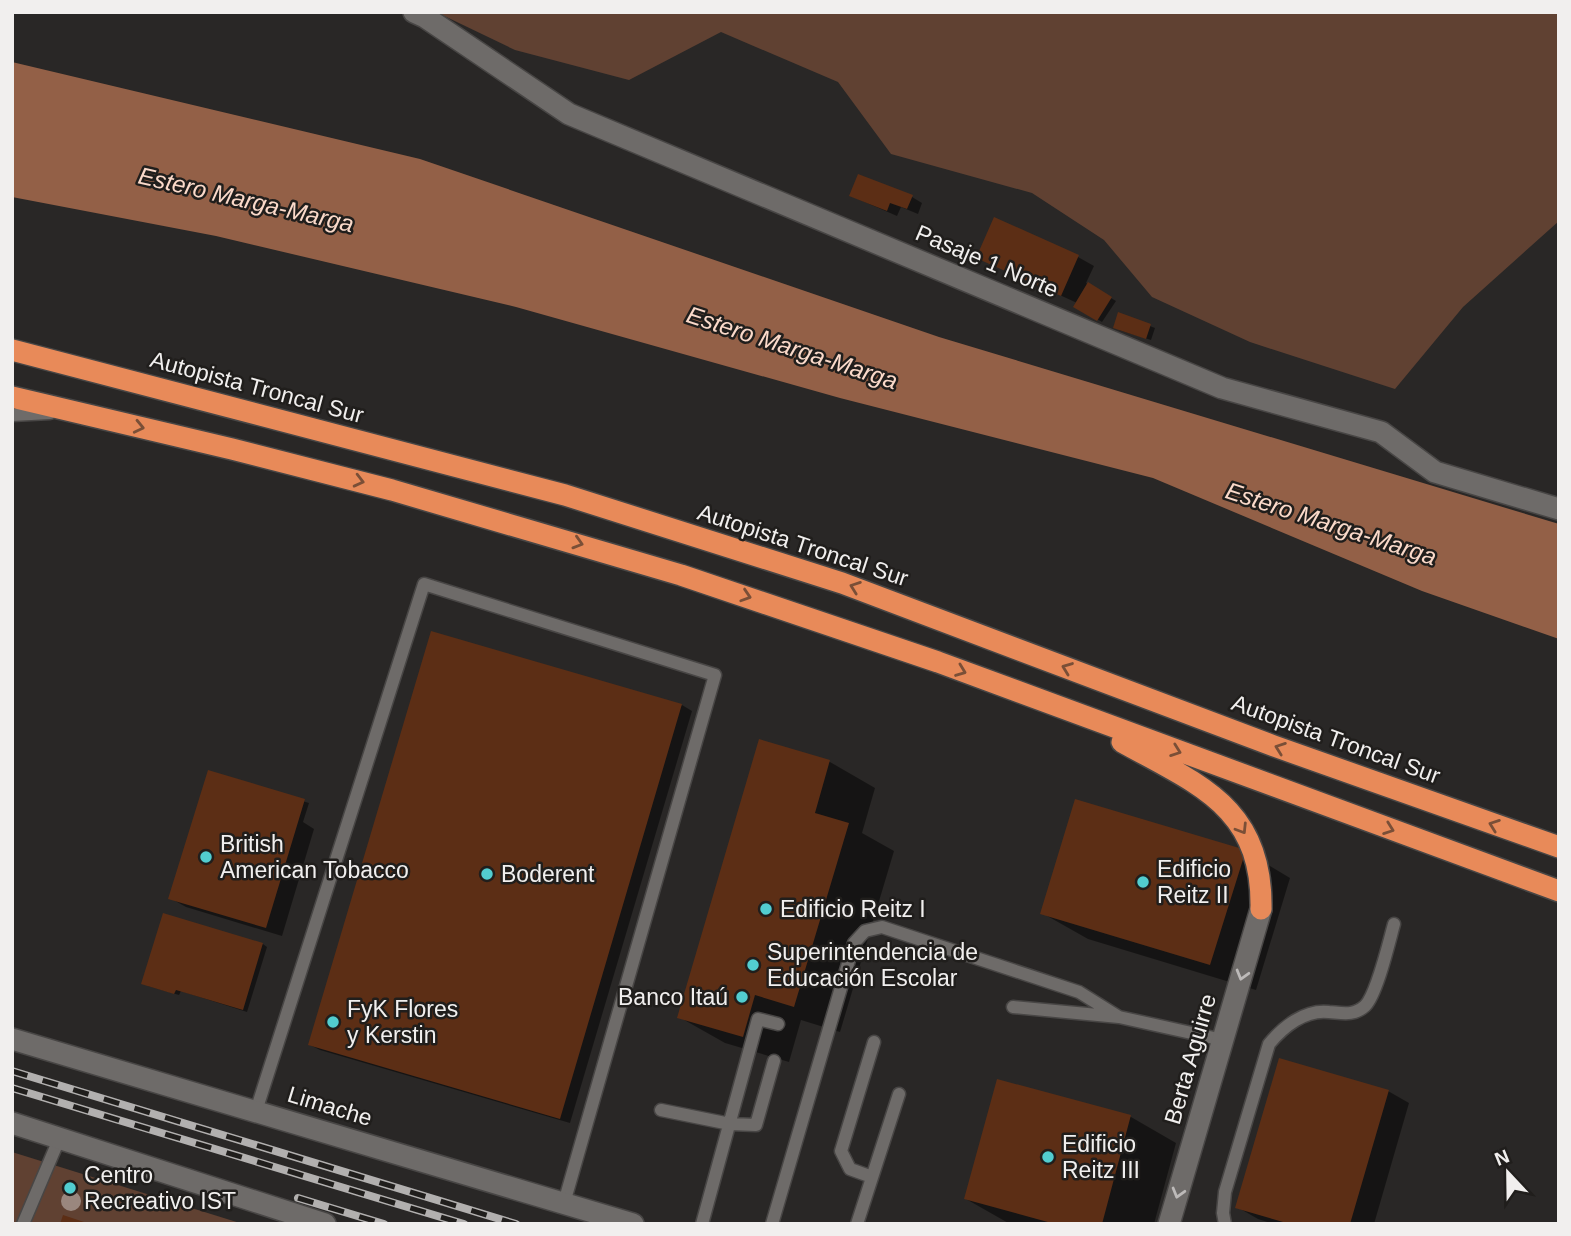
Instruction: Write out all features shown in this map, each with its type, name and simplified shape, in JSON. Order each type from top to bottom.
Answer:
[{"type":"highway","name":"Autopista Troncal Sur","points":[[12,350],[565,495],[829,579],[1262,741],[1559,847]]},
{"type":"highway","points":[[12,397],[272,459],[551,534],[810,617],[1559,891]]},
{"type":"highway","points":[[1066,710],[1193,782],[1225,806],[1238,820],[1255,854],[1261,909]]},
{"type":"street","name":"Pasaje 1 Norte","points":[[414,12],[569,114],[1222,388],[1381,432],[1434,472],[1559,509]]},
{"type":"street","name":"Berta Aguirre","points":[[1169,1224],[1261,909]]},
{"type":"street","name":"Limache","points":[[12,1039],[633,1224]]},
{"type":"street","points":[[12,1124],[60,1137],[325,1224]]},
{"type":"lane","points":[[12,415],[72,412]]},
{"type":"lane","points":[[256,1111],[424,584],[715,675],[564,1203]]},
{"type":"lane","points":[[1225,1224],[1225,1192],[1269,1044],[1285,1027],[1303,1017],[1328,1011],[1348,1014],[1365,1006],[1374,990],[1394,924]]},
{"type":"lane","points":[[772,1224],[854,943],[865,931],[882,926],[1079,992],[1119,1017]]},
{"type":"lane","points":[[1013,1007],[1119,1017],[1223,1040]]},
{"type":"lane","points":[[702,1224],[758,1019],[778,1024]]},
{"type":"lane","points":[[872,1177],[850,1169],[841,1151],[874,1042]]},
{"type":"lane","points":[[661,1110],[730,1124],[756,1125],[774,1061]]},
{"type":"lane","points":[[857,1224],[899,1094]]},
{"type":"lane","points":[[23,1224],[60,1137]]},
{"type":"shaded area","points":[[436,12],[1559,12],[1559,221],[1463,307],[1395,389],[1250,342],[1152,297],[1104,240],[1032,193],[891,154],[838,82],[721,32],[629,80],[515,50]]},
{"type":"shaded area","name":"Centro Recreativo IST","points":[[12,1152],[243,1224],[12,1224]]},
{"type":"water","name":"Estero Marga-Marga","points":[[12,62],[420,159],[939,337],[1559,524],[1559,639],[1422,591],[1153,478],[840,398],[516,307],[216,236],[12,197]]},
{"type":"building","points":[[858,174],[913,195],[907,209],[890,203],[887,211],[849,196]]},
{"type":"building","points":[[994,217],[1079,255],[1061,296],[976,258]]},
{"type":"building","points":[[1088,282],[1112,297],[1097,321],[1073,307]]},
{"type":"building","points":[[1118,312],[1151,324],[1146,339],[1113,328]]},
{"type":"building","points":[[431,631],[682,704],[560,1119],[308,1045]]},
{"type":"building","name":"Edificio Reitz I","points":[[759,739],[830,760],[815,813],[849,823],[794,1007],[755,995],[743,1037],[677,1018]]},
{"type":"building","points":[[208,770],[305,799],[266,928],[168,899]]},
{"type":"building","name":"Edificio Reitz II","points":[[1075,799],[1246,850],[1210,965],[1040,914]]},
{"type":"building","points":[[163,913],[263,943],[243,1010],[176,990],[174,994],[141,984]]},
{"type":"building","points":[[1279,1058],[1389,1090],[1350,1224],[1290,1224],[1235,1208]]},
{"type":"building","name":"Edificio Reitz III","points":[[997,1079],[1131,1115],[1102,1224],[1055,1224],[964,1199]]},
{"type":"building","points":[[63,1215],[87,1223],[87,1224],[60,1224]]},
{"type":"railway","points":[[12,1071],[516,1224]]},
{"type":"railway","points":[[12,1088],[464,1224]]},
{"type":"railway","points":[[298,1198],[384,1224]]},
{"type":"place","name":"British American Tobacco","points":[[206,857]]},
{"type":"place","name":"Boderent","points":[[487,874]]},
{"type":"place","name":"Edificio Reitz II","points":[[1143,882]]},
{"type":"place","name":"Edificio Reitz I","points":[[766,909]]},
{"type":"place","name":"Superintendencia de Educación Escolar","points":[[753,965]]},
{"type":"place","name":"Banco Itaú","points":[[742,997]]},
{"type":"place","name":"FyK Flores y Kerstin","points":[[333,1022]]},
{"type":"place","name":"Edificio Reitz III","points":[[1048,1157]]},
{"type":"place","name":"Centro Recreativo IST","points":[[70,1188]]}]
